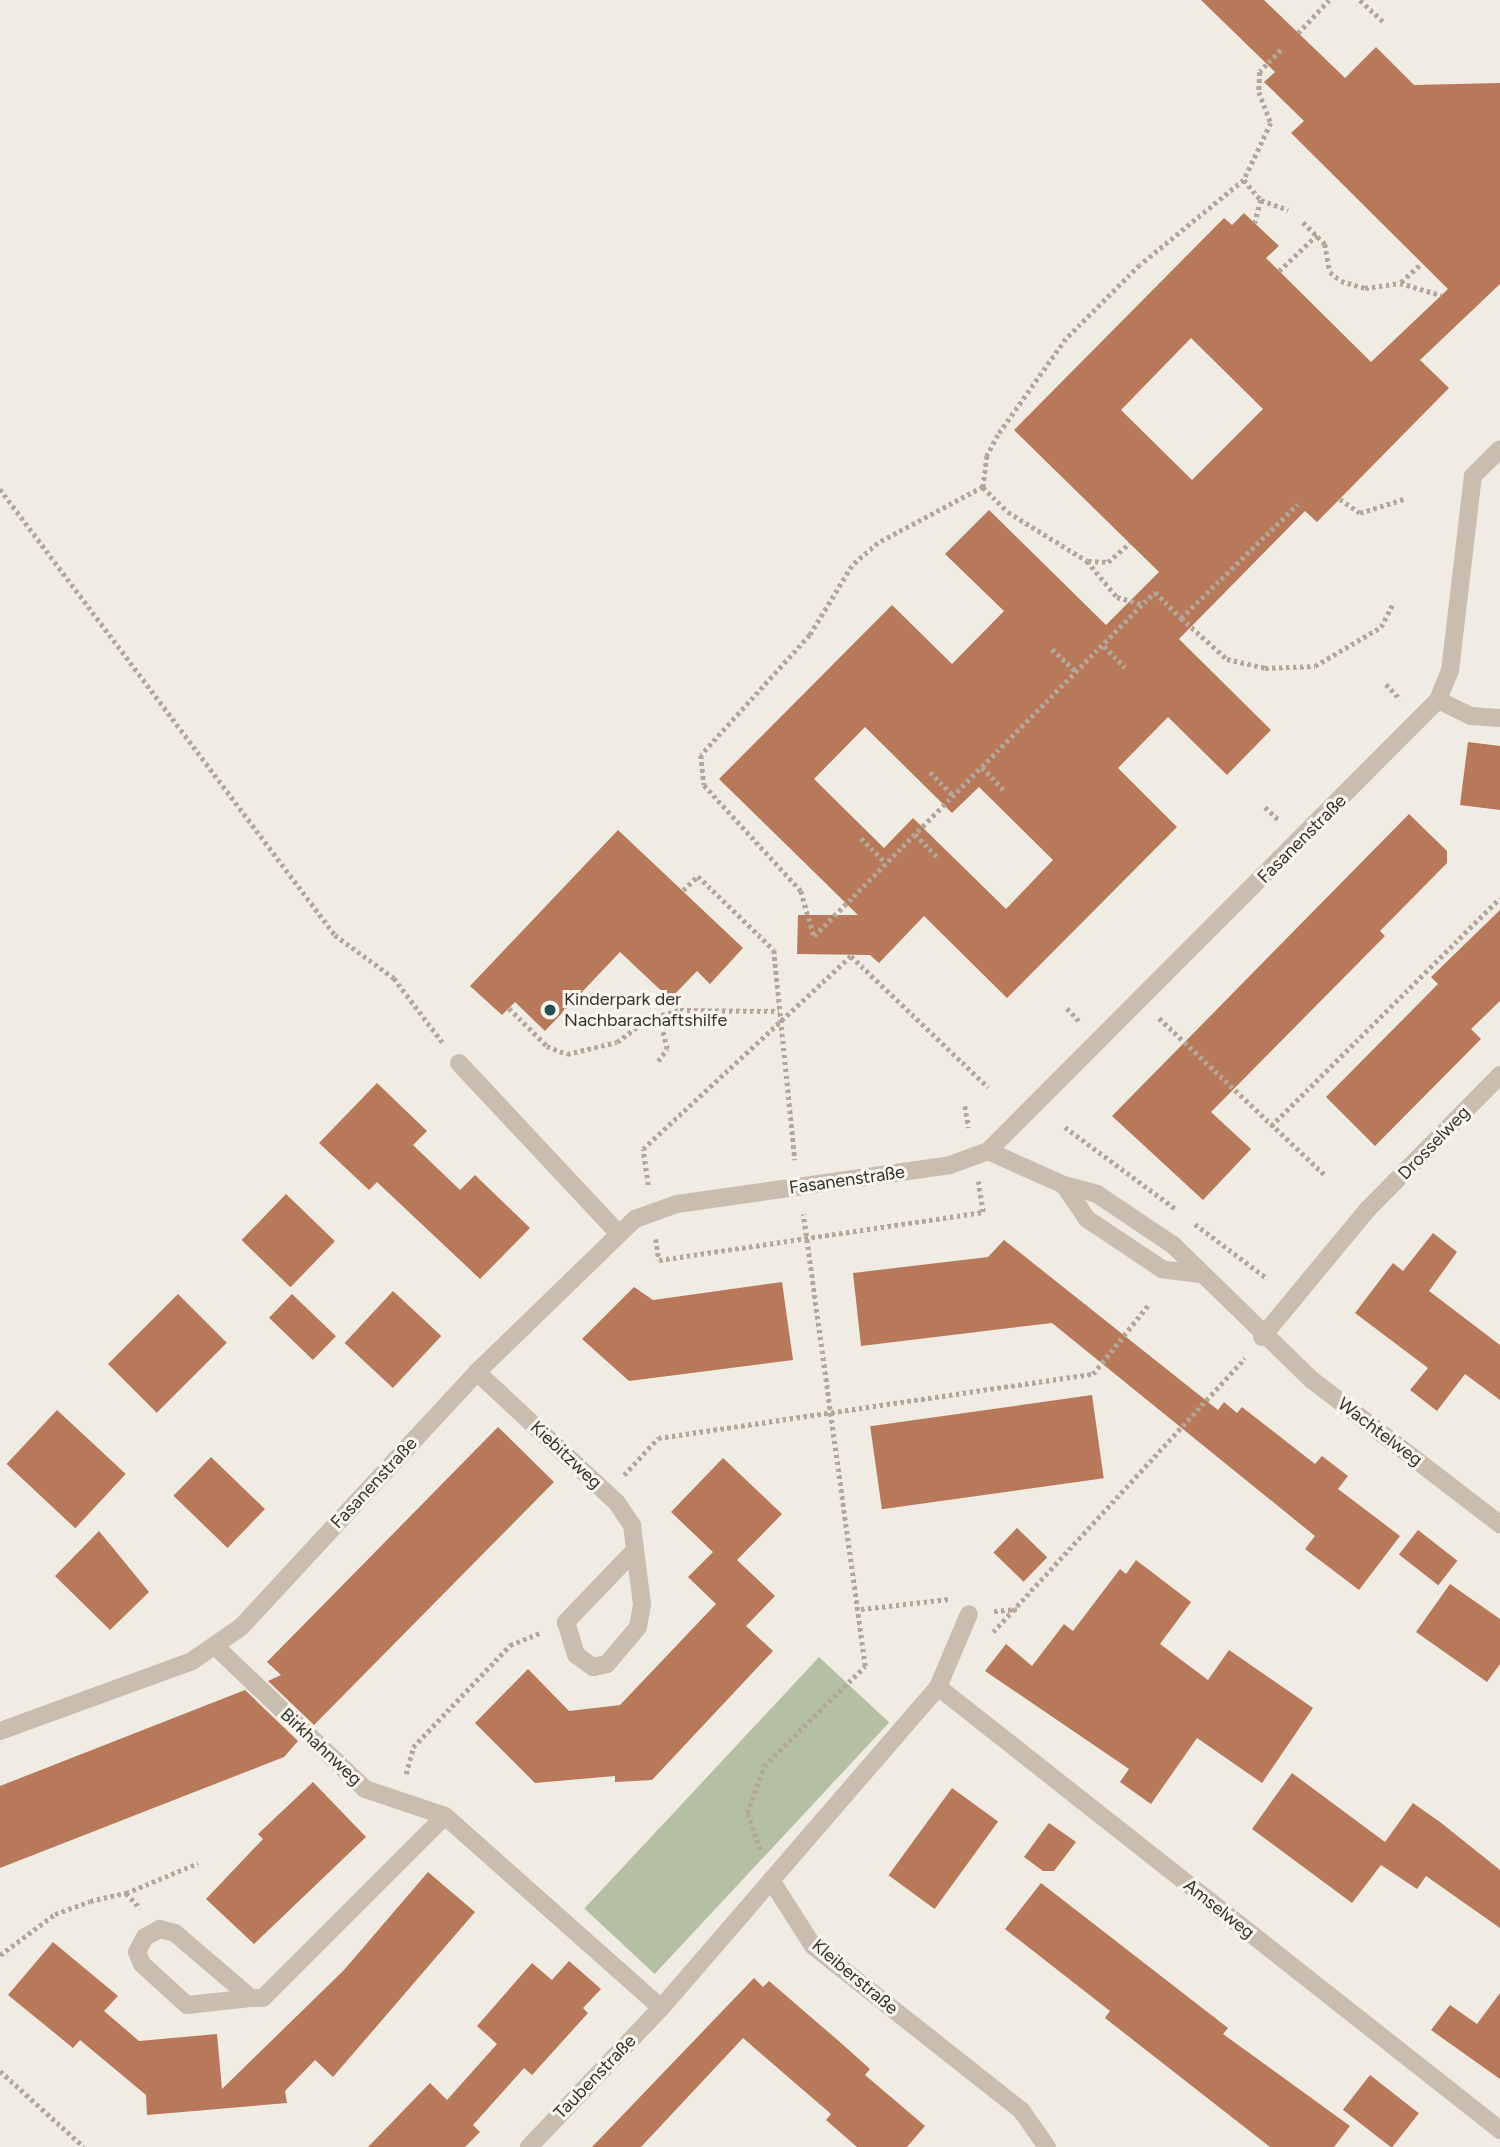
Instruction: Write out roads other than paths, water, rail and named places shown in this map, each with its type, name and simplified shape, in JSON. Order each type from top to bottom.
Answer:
[{"type":"street","name":"Fasanenstraße","points":[[0,1731],[216,1647],[477,1372],[616,1231],[652,1212],[981,1155],[1141,1000],[1438,700],[1450,671],[1473,477],[1500,449]]},
{"type":"street","points":[[1438,700],[1471,716],[1500,718]]},
{"type":"street","points":[[459,1063],[616,1231]]},
{"type":"street","name":"Drosselweg","points":[[1262,1337],[1367,1210],[1500,1075]]},
{"type":"street","name":"Wachtelweg","points":[[981,1155],[1097,1194],[1173,1245],[1262,1337],[1500,1524]]},
{"type":"street","points":[[1064,1185],[1087,1219],[1162,1269],[1200,1274]]},
{"type":"street","name":"Kiebitzweg","points":[[477,1372],[607,1494],[632,1525],[642,1604],[638,1627],[607,1664],[593,1667],[576,1655],[566,1622],[635,1550]]},
{"type":"street","points":[[661,2008],[938,1687],[969,1614]]},
{"type":"street","name":"Birkhahnweg","points":[[216,1647],[365,1789],[444,1816],[661,2008]]},
{"type":"street","name":"Amselweg","points":[[938,1687],[1500,2130]]},
{"type":"street","points":[[251,1998],[175,1933],[160,1928],[145,1937],[137,1952],[187,2005],[263,1997],[444,1816]]},
{"type":"street","name":"Kleiberstraße","points":[[771,1880],[813,1946],[1021,2110],[1047,2147]]},
{"type":"street","name":"Taubenstraße","points":[[529,2147],[661,2008]]},
{"type":"place","name":"Kinderpark der Nachbarachaftshilfe","points":[[550,1010]]}]
